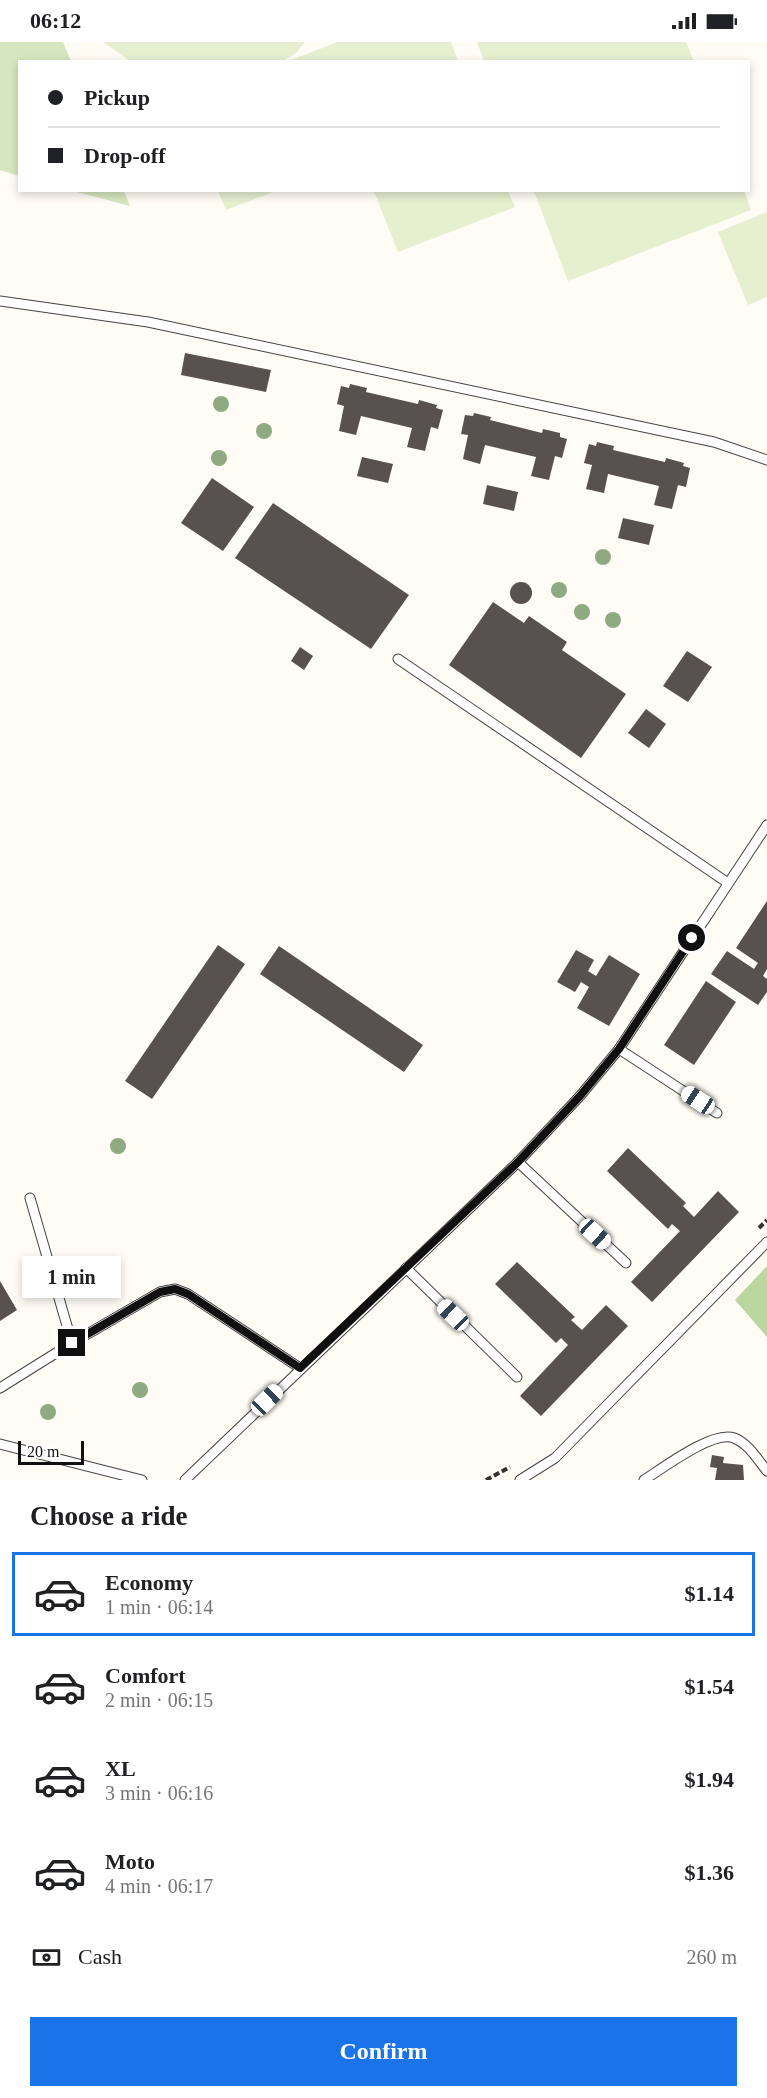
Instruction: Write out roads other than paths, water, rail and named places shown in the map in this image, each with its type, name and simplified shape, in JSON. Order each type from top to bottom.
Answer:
[{"type":"lane","points":[[0,301],[148,322],[714,442],[767,460]]},
{"type":"lane","points":[[398,658],[728,883]]},
{"type":"lane","points":[[185,1480],[518,1162],[580,1096],[619,1049],[767,825]]},
{"type":"lane","points":[[619,1049],[717,1113]]},
{"type":"lane","points":[[518,1162],[626,1263]]},
{"type":"lane","points":[[30,1198],[72,1343]]},
{"type":"lane","points":[[520,1480],[555,1458],[767,1242]]},
{"type":"lane","points":[[406,1268],[517,1377]]},
{"type":"lane","points":[[0,1388],[160,1292],[175,1289],[188,1294],[300,1368]]},
{"type":"lane","points":[[644,1480],[715,1437],[733,1437],[744,1443],[767,1471]]},
{"type":"lane","points":[[0,1444],[142,1480]]}]
